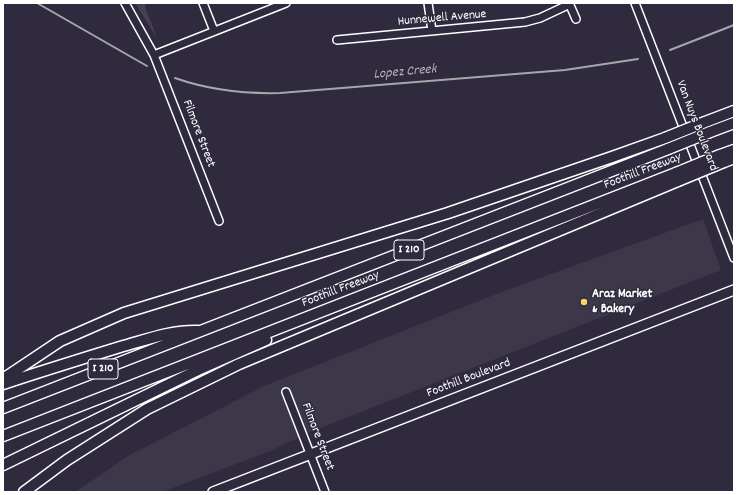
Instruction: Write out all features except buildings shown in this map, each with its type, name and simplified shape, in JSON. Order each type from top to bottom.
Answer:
[{"type":"highway","points":[[3,379],[60,341],[124,313],[448,212],[612,157],[734,111]]},
{"type":"highway","name":"Foothill Freeway","points":[[3,408],[734,123]]},
{"type":"highway","name":"Foothill Freeway","points":[[3,436],[362,296],[677,177],[722,159],[734,150]]},
{"type":"highway","points":[[722,159],[734,158]]},
{"type":"highway","points":[[24,492],[67,460],[147,409],[239,364],[677,177]]},
{"type":"highway","points":[[3,464],[198,370],[362,296]]},
{"type":"highway","points":[[3,384],[59,365],[180,330],[204,330]]},
{"type":"main road","name":"Foothill Boulevard","points":[[213,492],[734,290]]},
{"type":"street","name":"Filmore Street","points":[[125,3],[154,55],[219,221]]},
{"type":"street","points":[[203,3],[214,31]]},
{"type":"street","points":[[154,55],[286,3]]},
{"type":"street","points":[[428,3],[432,31]]},
{"type":"street","points":[[570,3],[576,19]]},
{"type":"street","name":"Hunnewell Avenue","points":[[337,40],[525,22],[540,18],[570,3]]},
{"type":"street","name":"Van Nuys Boulevard","points":[[635,3],[734,258]]},
{"type":"street","name":"Filmore Street","points":[[286,392],[325,492]]},
{"type":"shaded area","points":[[135,3],[146,3],[145,7],[157,38]]},
{"type":"shaded area","points":[[703,219],[721,270],[313,431],[270,451],[162,492],[75,492],[128,456],[264,386],[504,291]]},
{"type":"waterway","name":"Lopez Creek","points":[[37,3],[147,66]]},
{"type":"waterway","name":"Lopez Creek","points":[[670,50],[734,25]]},
{"type":"waterway","name":"Lopez Creek","points":[[175,78],[201,86],[226,90],[253,93],[280,93],[565,70],[638,59]]},
{"type":"place","name":"Araz Market & Bakery","points":[[584,302]]}]
